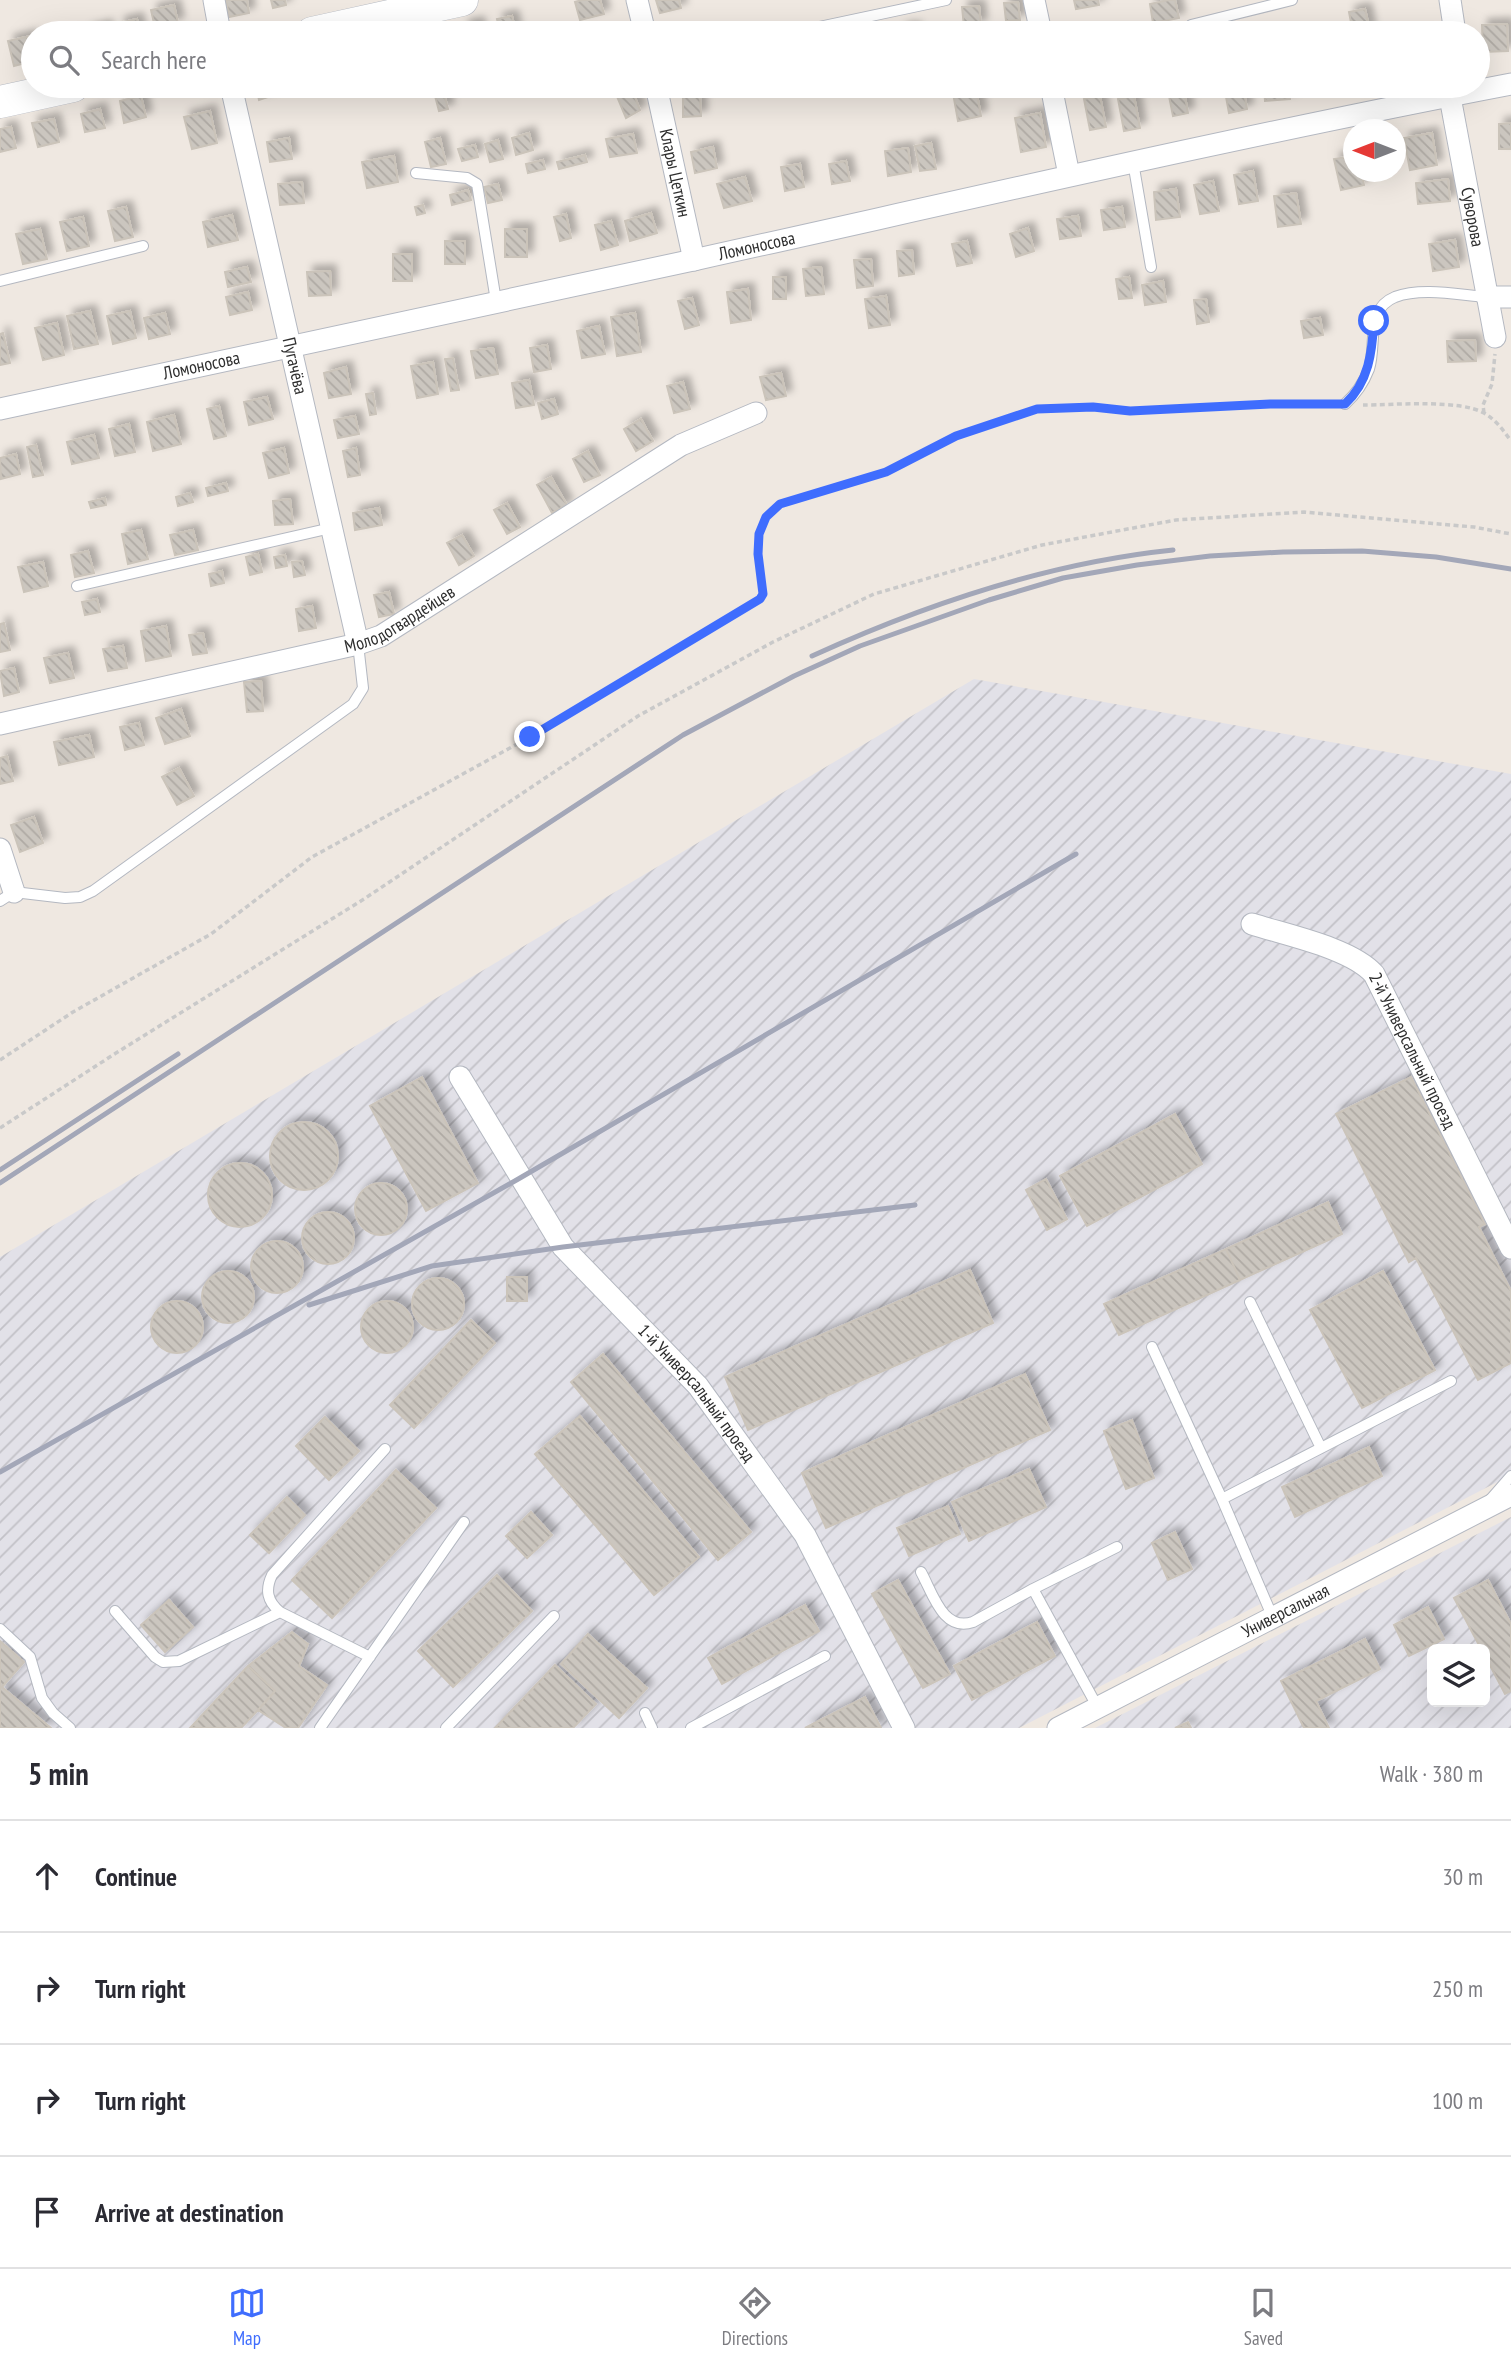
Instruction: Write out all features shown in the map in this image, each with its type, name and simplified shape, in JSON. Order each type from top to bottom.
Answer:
[{"type":"main road","points":[[367,21],[462,0]]},
{"type":"main road","points":[[0,102],[21,97]]},
{"type":"street","points":[[214,0],[218,21]]},
{"type":"street","points":[[637,0],[642,21]]},
{"type":"street","points":[[1034,0],[1038,21]]},
{"type":"street","points":[[1450,0],[1453,21]]},
{"type":"street","name":"Ломоносова","points":[[1490,87],[1511,84]]},
{"type":"street","name":"Пугачёва","points":[[234,98],[358,644]]},
{"type":"street","name":"Клары Цеткин","points":[[659,98],[694,260]]},
{"type":"street","points":[[1053,98],[1069,175]]},
{"type":"street","name":"Ломоносова","points":[[0,410],[1431,98]]},
{"type":"street","name":"Суворова","points":[[1460,98],[1495,337]]},
{"type":"street","points":[[1487,297],[1511,297]]},
{"type":"street","name":"Молодогвардейцев","points":[[0,724],[358,644],[381,636],[681,445],[756,413]]},
{"type":"street","points":[[0,849],[7,897]]},
{"type":"street","name":"2-й Универсальный проезд","points":[[1252,924],[1344,954],[1366,965],[1374,974],[1511,1248]]},
{"type":"street","name":"1-й Универсальный проезд","points":[[460,1077],[563,1247],[698,1386],[805,1535],[904,1728]]},
{"type":"street","name":"Универсальная","points":[[1058,1728],[1511,1495]]},
{"type":"lane","points":[[847,21],[946,0]]},
{"type":"lane","points":[[1207,21],[1292,0]]},
{"type":"lane","points":[[1133,162],[1151,267]]},
{"type":"lane","points":[[416,173],[467,178],[477,184],[496,301]]},
{"type":"lane","points":[[0,281],[143,246]]},
{"type":"lane","points":[[1345,404],[1354,396],[1368,369],[1374,321],[1383,304],[1396,297],[1415,294],[1487,297]]},
{"type":"lane","points":[[77,586],[331,528]]},
{"type":"lane","points":[[7,897],[80,897],[93,891],[229,793],[358,699],[363,682],[358,644]]},
{"type":"lane","points":[[1250,1302],[1321,1448]]},
{"type":"lane","points":[[1152,1348],[1222,1499],[1273,1618]]},
{"type":"lane","points":[[1222,1499],[1451,1381]]},
{"type":"lane","points":[[370,1657],[280,1612],[273,1606],[267,1594],[267,1586],[272,1575],[385,1449]]},
{"type":"lane","points":[[1484,1507],[1511,1476]]},
{"type":"lane","points":[[320,1728],[464,1522]]},
{"type":"lane","points":[[921,1572],[947,1618],[963,1625],[1117,1547]]},
{"type":"lane","points":[[1033,1589],[1098,1707]]},
{"type":"lane","points":[[115,1611],[155,1657],[167,1663],[179,1661],[280,1612]]},
{"type":"lane","points":[[446,1728],[554,1616]]},
{"type":"lane","points":[[0,1629],[30,1657],[42,1698],[53,1713],[70,1728]]},
{"type":"lane","points":[[691,1728],[825,1656]]},
{"type":"lane","points":[[645,1713],[652,1728]]},
{"type":"path","points":[[1484,413],[1483,405],[1492,384],[1495,337]]},
{"type":"path","points":[[0,1060],[73,1012],[211,934],[312,857],[530,737],[760,599],[763,594],[758,554],[759,534],[766,517],[780,504],[886,472],[956,436],[1037,409],[1093,407],[1130,411],[1270,404],[1466,406],[1484,413],[1500,425],[1511,441]]},
{"type":"path","points":[[0,1128],[364,900],[638,716],[773,642],[874,594],[1042,545],[1175,520],[1304,512],[1475,527],[1511,534]]},
{"type":"shaded area","points":[[974,679],[1511,774],[1511,1475],[1019,1728],[0,1728],[0,1257]]},
{"type":"shaded area","points":[[1511,1517],[1511,1728],[1095,1728]]},
{"type":"building","points":[[226,0],[247,0],[249,13],[229,17]]},
{"type":"building","points":[[271,0],[285,0],[286,5],[273,8]]},
{"type":"building","points":[[600,0],[604,14],[580,20],[575,2]]},
{"type":"building","points":[[656,0],[679,0],[681,8],[660,13]]},
{"type":"building","points":[[1074,0],[1098,0],[1099,5],[1076,9]]},
{"type":"building","points":[[1175,0],[1179,18],[1153,21],[1150,4]]},
{"type":"building","points":[[1018,2],[1020,20],[1006,21],[1004,3]]},
{"type":"building","points":[[174,5],[178,21],[153,21],[151,10]]},
{"type":"building","points":[[979,6],[981,21],[963,21],[962,7]]},
{"type":"building","points":[[1365,9],[1368,21],[1351,21],[1349,12]]},
{"type":"building","points":[[512,16],[513,21],[497,21]]},
{"type":"building","points":[[1507,24],[1508,51],[1490,52],[1490,25]]},
{"type":"building","points":[[21,38],[21,64],[14,66],[8,41]]},
{"type":"building","points":[[141,98],[146,117],[124,123],[120,101]]},
{"type":"building","points":[[436,98],[445,98],[448,109],[439,111]]},
{"type":"building","points":[[618,98],[635,98],[640,110],[626,118]]},
{"type":"building","points":[[683,98],[700,98],[701,116],[683,117]]},
{"type":"building","points":[[954,98],[978,98],[981,116],[958,121]]},
{"type":"building","points":[[1100,98],[1106,127],[1090,130],[1084,99]]},
{"type":"building","points":[[1134,98],[1140,128],[1124,131],[1118,99]]},
{"type":"building","points":[[1169,98],[1185,98],[1188,113],[1173,116]]},
{"type":"building","points":[[1226,98],[1245,98],[1247,109],[1229,113]]},
{"type":"building","points":[[1265,98],[1290,98],[1290,99],[1265,101]]},
{"type":"building","points":[[100,109],[105,128],[85,132],[81,114]]},
{"type":"building","points":[[210,111],[217,143],[192,149],[184,117]]},
{"type":"building","points":[[1040,113],[1046,147],[1021,152],[1015,118]]},
{"type":"building","points":[[54,119],[59,142],[38,147],[32,123]]},
{"type":"building","points":[[1511,123],[1511,149],[1499,149],[1499,124]]},
{"type":"building","points":[[11,127],[16,148],[0,152],[0,129]]},
{"type":"building","points":[[529,133],[533,150],[516,155],[512,138]]},
{"type":"building","points":[[1432,133],[1437,165],[1410,170],[1406,138]]},
{"type":"building","points":[[633,134],[637,153],[610,157],[606,139]]},
{"type":"building","points":[[289,138],[292,159],[270,162],[267,142]]},
{"type":"building","points":[[440,138],[446,164],[431,167],[425,142]]},
{"type":"building","points":[[498,140],[503,159],[490,162],[485,144]]},
{"type":"building","points":[[931,143],[936,169],[920,171],[915,146]]},
{"type":"building","points":[[475,145],[478,157],[462,161],[458,149]]},
{"type":"building","points":[[713,147],[717,168],[695,173],[691,152]]},
{"type":"building","points":[[908,148],[911,172],[888,176],[885,151]]},
{"type":"building","points":[[585,155],[587,162],[559,169],[557,162]]},
{"type":"building","points":[[394,156],[398,182],[367,188],[362,162]]},
{"type":"building","points":[[1343,158],[1343,182],[1363,182],[1364,185],[1341,190],[1334,159]]},
{"type":"building","points":[[543,160],[545,169],[528,173],[526,164]]},
{"type":"building","points":[[846,161],[850,181],[832,184],[829,164]]},
{"type":"building","points":[[800,164],[804,187],[785,191],[781,167]]},
{"type":"building","points":[[1253,171],[1258,201],[1239,204],[1234,175]]},
{"type":"building","points":[[745,177],[752,201],[724,208],[717,184]]},
{"type":"building","points":[[1448,179],[1450,201],[1418,204],[1416,183]]},
{"type":"building","points":[[1213,181],[1219,211],[1200,214],[1194,185]]},
{"type":"building","points":[[302,182],[304,203],[280,205],[278,184]]},
{"type":"building","points":[[498,184],[502,200],[488,203],[484,187]]},
{"type":"building","points":[[1176,189],[1180,217],[1156,220],[1154,192]]},
{"type":"building","points":[[468,190],[471,200],[452,205],[450,195]]},
{"type":"building","points":[[1296,193],[1301,224],[1278,227],[1274,196]]},
{"type":"building","points":[[423,205],[425,213],[417,215],[415,207]]},
{"type":"building","points":[[126,207],[133,237],[115,241],[108,211]]},
{"type":"building","points":[[1122,207],[1125,227],[1104,230],[1101,210]]},
{"type":"building","points":[[651,213],[657,233],[630,241],[625,221]]},
{"type":"building","points":[[566,214],[571,238],[560,241],[554,217]]},
{"type":"building","points":[[232,215],[238,240],[208,247],[203,222]]},
{"type":"building","points":[[1078,216],[1081,236],[1060,239],[1057,219]]},
{"type":"building","points":[[83,217],[89,246],[67,251],[60,222]]},
{"type":"building","points":[[611,221],[618,245],[601,250],[595,225]]},
{"type":"building","points":[[1028,228],[1034,251],[1016,257],[1010,234]]},
{"type":"building","points":[[40,229],[47,259],[23,264],[16,234]]},
{"type":"building","points":[[505,229],[527,229],[527,257],[505,257]]},
{"type":"building","points":[[1455,240],[1459,267],[1433,271],[1429,244]]},
{"type":"building","points":[[445,241],[465,241],[465,264],[445,264]]},
{"type":"building","points":[[967,241],[972,263],[957,266],[952,244]]},
{"type":"building","points":[[912,250],[914,274],[899,276],[897,251]]},
{"type":"building","points":[[393,254],[412,254],[412,281],[393,281]]},
{"type":"building","points":[[871,259],[873,286],[857,288],[854,260]]},
{"type":"building","points":[[247,267],[251,282],[228,287],[225,272]]},
{"type":"building","points":[[821,267],[824,294],[806,296],[803,269]]},
{"type":"building","points":[[330,271],[331,295],[309,296],[307,272]]},
{"type":"building","points":[[773,277],[786,277],[786,299],[773,299]]},
{"type":"building","points":[[1129,277],[1132,298],[1119,299],[1116,279]]},
{"type":"building","points":[[1163,281],[1166,302],[1145,305],[1142,285]]},
{"type":"building","points":[[748,289],[751,320],[731,323],[727,292]]},
{"type":"building","points":[[248,292],[252,310],[230,315],[226,297]]},
{"type":"building","points":[[886,296],[890,325],[869,328],[865,299]]},
{"type":"building","points":[[692,298],[699,325],[685,329],[678,301]]},
{"type":"building","points":[[1206,299],[1209,322],[1197,324],[1194,300]]},
{"type":"building","points":[[90,311],[98,344],[74,349],[67,316]]},
{"type":"building","points":[[130,311],[136,338],[113,344],[107,316]]},
{"type":"building","points":[[165,313],[170,334],[149,339],[144,318]]},
{"type":"building","points":[[635,313],[641,352],[617,356],[611,317]]},
{"type":"building","points":[[1320,318],[1323,335],[1304,338],[1301,321]]},
{"type":"building","points":[[57,323],[64,355],[43,360],[35,328]]},
{"type":"building","points":[[599,326],[605,354],[582,358],[577,331]]},
{"type":"building","points":[[3,333],[10,363],[0,365],[0,334]]},
{"type":"building","points":[[1475,340],[1476,361],[1448,362],[1447,341]]},
{"type":"building","points":[[547,345],[551,369],[534,372],[530,348]]},
{"type":"building","points":[[493,348],[498,374],[476,378],[471,351]]},
{"type":"building","points":[[453,358],[459,390],[451,391],[445,359]]},
{"type":"building","points":[[433,362],[438,394],[417,398],[411,366]]},
{"type":"building","points":[[346,367],[351,394],[329,398],[324,373]]},
{"type":"building","points":[[781,373],[786,396],[766,400],[760,377]]},
{"type":"building","points":[[529,380],[534,405],[516,408],[512,383]]},
{"type":"building","points":[[683,382],[690,409],[674,413],[667,386]]},
{"type":"building","points":[[373,393],[376,414],[370,415],[366,394]]},
{"type":"building","points":[[267,397],[273,419],[249,425],[244,402]]},
{"type":"building","points":[[554,399],[558,414],[542,419],[538,403]]},
{"type":"building","points":[[219,406],[226,436],[214,439],[207,409]]},
{"type":"building","points":[[174,415],[181,444],[153,451],[147,422]]},
{"type":"building","points":[[355,416],[359,434],[338,438],[334,420]]},
{"type":"building","points":[[641,419],[653,441],[636,451],[624,429]]},
{"type":"building","points":[[129,424],[135,452],[115,456],[109,429]]},
{"type":"building","points":[[94,435],[99,458],[72,464],[67,442]]},
{"type":"building","points":[[36,445],[43,475],[33,477],[27,447]]},
{"type":"building","points":[[284,448],[289,473],[269,478],[263,453]]},
{"type":"building","points":[[356,448],[360,475],[348,477],[343,451]]},
{"type":"building","points":[[588,451],[600,475],[584,482],[573,459]]},
{"type":"building","points":[[16,454],[20,474],[1,479],[0,458]]},
{"type":"building","points":[[551,477],[567,505],[552,513],[537,485]]},
{"type":"building","points":[[226,483],[228,491],[208,496],[206,488]]},
{"type":"building","points":[[190,493],[193,502],[178,506],[176,497]]},
{"type":"building","points":[[105,498],[106,505],[91,508],[89,502]]},
{"type":"building","points":[[290,499],[293,524],[275,525],[273,501]]},
{"type":"building","points":[[507,503],[520,527],[507,534],[494,510]]},
{"type":"building","points":[[379,508],[382,525],[355,530],[353,513]]},
{"type":"building","points":[[141,530],[148,559],[128,564],[122,534]]},
{"type":"building","points":[[193,530],[198,550],[175,555],[170,535]]},
{"type":"building","points":[[462,535],[474,556],[459,565],[447,543]]},
{"type":"building","points":[[88,551],[94,573],[75,577],[71,555]]},
{"type":"building","points":[[258,554],[262,572],[250,575],[246,557]]},
{"type":"building","points":[[285,555],[287,566],[276,568],[274,557]]},
{"type":"building","points":[[302,561],[305,575],[294,577],[292,562]]},
{"type":"building","points":[[43,562],[48,586],[24,592],[18,567]]},
{"type":"building","points":[[222,571],[224,583],[211,586],[209,574]]},
{"type":"building","points":[[389,592],[394,614],[379,617],[374,595]]},
{"type":"building","points":[[97,599],[100,612],[85,615],[82,602]]},
{"type":"building","points":[[312,606],[316,628],[299,631],[296,609]]},
{"type":"building","points":[[4,623],[10,650],[0,652],[0,624]]},
{"type":"building","points":[[166,626],[171,656],[146,661],[141,631]]},
{"type":"building","points":[[203,633],[207,653],[193,655],[189,635]]},
{"type":"building","points":[[123,646],[127,668],[108,671],[103,649]]},
{"type":"building","points":[[68,653],[74,678],[50,683],[44,658]]},
{"type":"building","points":[[14,668],[19,692],[4,696],[0,671]]},
{"type":"building","points":[[261,681],[263,711],[247,712],[244,682]]},
{"type":"building","points":[[181,709],[190,736],[165,744],[156,718]]},
{"type":"building","points":[[139,723],[144,745],[125,750],[120,727]]},
{"type":"building","points":[[89,735],[94,757],[59,765],[54,742]]},
{"type":"building","points":[[7,756],[13,781],[0,784],[0,758]]},
{"type":"building","points":[[179,768],[194,796],[177,805],[162,777]]},
{"type":"building","points":[[34,817],[43,843],[20,852],[11,825]]},
{"type":"building","points":[[422,1077],[478,1183],[426,1211],[370,1106]]},
{"type":"building","points":[[1411,1077],[1485,1224],[1479,1227],[1511,1291],[1511,1363],[1478,1380],[1416,1258],[1409,1262],[1336,1114]]},
{"type":"building","points":[[1175,1114],[1202,1164],[1087,1226],[1060,1176]]},
{"type":"building","points":[[304,1122],[317,1125],[328,1132],[335,1143],[338,1156],[335,1169],[328,1180],[317,1187],[304,1190],[291,1187],[280,1180],[273,1169],[270,1156],[273,1143],[280,1132],[291,1125]]},
{"type":"building","points":[[240,1163],[263,1172],[272,1195],[263,1218],[240,1227],[217,1218],[208,1195],[217,1172]]},
{"type":"building","points":[[1046,1179],[1067,1219],[1047,1230],[1026,1190]]},
{"type":"building","points":[[381,1183],[400,1190],[407,1209],[400,1228],[381,1235],[362,1228],[355,1209],[362,1190]]},
{"type":"building","points":[[1328,1202],[1342,1234],[1240,1280],[1226,1249]]},
{"type":"building","points":[[328,1212],[347,1219],[354,1238],[347,1257],[328,1264],[309,1257],[302,1238],[309,1219]]},
{"type":"building","points":[[277,1241],[296,1248],[303,1267],[296,1286],[277,1293],[258,1286],[251,1267],[258,1248]]},
{"type":"building","points":[[1226,1249],[1240,1280],[1119,1335],[1104,1304]]},
{"type":"building","points":[[970,1270],[993,1323],[748,1430],[725,1377]]},
{"type":"building","points":[[228,1271],[247,1278],[254,1297],[247,1316],[228,1323],[209,1316],[202,1297],[209,1278]]},
{"type":"building","points":[[1383,1271],[1435,1370],[1362,1408],[1310,1310]]},
{"type":"building","points":[[507,1277],[527,1277],[527,1301],[507,1301]]},
{"type":"building","points":[[438,1278],[457,1285],[464,1304],[457,1323],[438,1330],[419,1323],[412,1304],[419,1285]]},
{"type":"building","points":[[177,1301],[196,1308],[203,1327],[196,1346],[177,1353],[158,1346],[151,1327],[158,1308]]},
{"type":"building","points":[[387,1301],[406,1308],[413,1327],[406,1346],[387,1353],[368,1346],[361,1327],[368,1308]]},
{"type":"building","points":[[471,1320],[495,1343],[414,1428],[390,1405]]},
{"type":"building","points":[[603,1354],[751,1532],[718,1560],[571,1382]]},
{"type":"building","points":[[1025,1374],[1050,1430],[826,1528],[802,1473]]},
{"type":"building","points":[[580,1416],[699,1557],[654,1595],[535,1454]]},
{"type":"building","points":[[325,1417],[359,1451],[329,1480],[296,1446]]},
{"type":"building","points":[[1132,1420],[1154,1478],[1126,1489],[1104,1431]]},
{"type":"building","points":[[1369,1447],[1382,1476],[1295,1517],[1282,1487]]},
{"type":"building","points":[[1029,1469],[1046,1507],[969,1541],[952,1502]]},
{"type":"building","points":[[396,1470],[436,1508],[332,1618],[292,1580]]},
{"type":"building","points":[[287,1497],[305,1515],[269,1553],[250,1535]]},
{"type":"building","points":[[948,1506],[960,1534],[909,1556],[897,1528]]},
{"type":"building","points":[[531,1512],[552,1535],[527,1558],[506,1536]]},
{"type":"building","points":[[1175,1532],[1192,1569],[1168,1580],[1152,1543]]},
{"type":"building","points":[[497,1575],[532,1611],[453,1687],[418,1651]]},
{"type":"building","points":[[898,1580],[950,1674],[923,1688],[872,1594]]},
{"type":"building","points":[[1488,1580],[1511,1624],[1511,1691],[1505,1694],[1490,1666],[1490,1644],[1478,1644],[1454,1598]]},
{"type":"building","points":[[169,1600],[193,1627],[165,1652],[141,1625]]},
{"type":"building","points":[[805,1605],[819,1631],[722,1684],[708,1658]]},
{"type":"building","points":[[1428,1607],[1444,1639],[1427,1644],[1427,1647],[1409,1656],[1394,1625]]},
{"type":"building","points":[[1037,1622],[1055,1656],[972,1700],[954,1666]]},
{"type":"building","points":[[292,1632],[308,1644],[299,1666],[327,1685],[298,1728],[286,1728],[258,1710],[275,1691],[248,1666]]},
{"type":"building","points":[[588,1634],[647,1688],[619,1718],[561,1664]]},
{"type":"building","points":[[1365,1639],[1380,1669],[1316,1701],[1329,1728],[1304,1728],[1281,1681]]},
{"type":"building","points":[[0,1641],[24,1662],[2,1687],[51,1728],[0,1728]]},
{"type":"building","points":[[555,1665],[596,1704],[573,1728],[495,1728]]},
{"type":"building","points":[[248,1666],[275,1691],[258,1710],[241,1728],[190,1728]]},
{"type":"building","points":[[865,1697],[881,1728],[805,1728]]},
{"type":"building","points":[[1188,1722],[1191,1728],[1175,1728]]},
{"type":"railway","points":[[812,656],[899,619],[988,588],[1079,565],[1173,550]]},
{"type":"railway","points":[[0,1183],[683,735],[794,676],[860,646],[989,600],[1063,578],[1210,556],[1362,551],[1436,557],[1511,569]]},
{"type":"railway","points":[[0,1472],[520,1178],[1076,854]]},
{"type":"railway","points":[[0,1170],[178,1054]]},
{"type":"railway","points":[[309,1305],[432,1266],[563,1247],[915,1205]]},
{"type":"route","points":[[530,737],[760,599],[763,585],[758,554],[759,534],[766,517],[780,504],[886,472],[956,436],[1037,409],[1093,407],[1130,411],[1270,404],[1345,404],[1354,396],[1368,369],[1374,321]]}]
